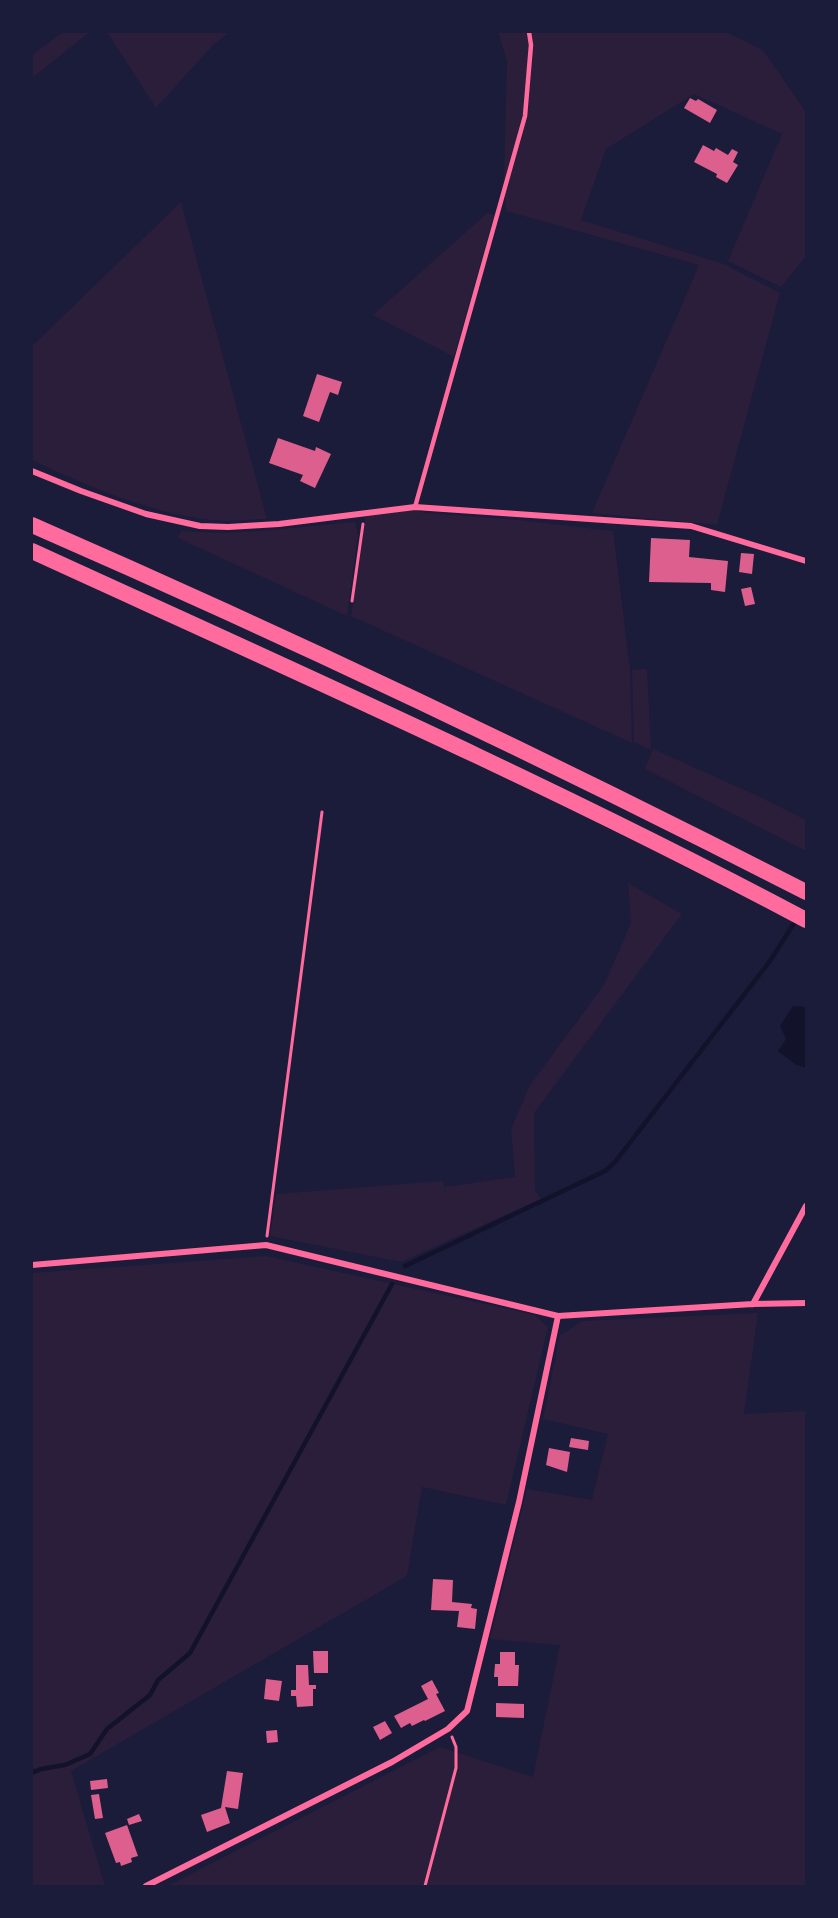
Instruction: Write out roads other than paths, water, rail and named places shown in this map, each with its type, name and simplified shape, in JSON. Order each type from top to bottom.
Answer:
[{"type":"highway","points":[[32,525],[400,692],[596,786],[800,889]]},
{"type":"highway","points":[[32,552],[399,719],[583,807],[807,920]]},
{"type":"street","points":[[32,471],[146,514],[200,526],[279,524],[415,507],[691,526],[807,561]]},
{"type":"street","points":[[753,1304],[807,1206]]},
{"type":"street","points":[[32,1265],[266,1245],[558,1316],[753,1304],[807,1303]]},
{"type":"street","points":[[146,1887],[392,1762],[448,1729],[467,1711],[519,1502],[558,1316]]},
{"type":"lane","points":[[415,507],[525,117],[531,45],[529,32]]},
{"type":"waterway","points":[[405,1266],[605,1171],[615,1162],[770,961],[796,920]]},
{"type":"waterway","points":[[32,1770],[34,1772],[65,1765],[90,1754],[107,1729],[150,1695],[158,1680],[190,1653],[392,1284]]}]
